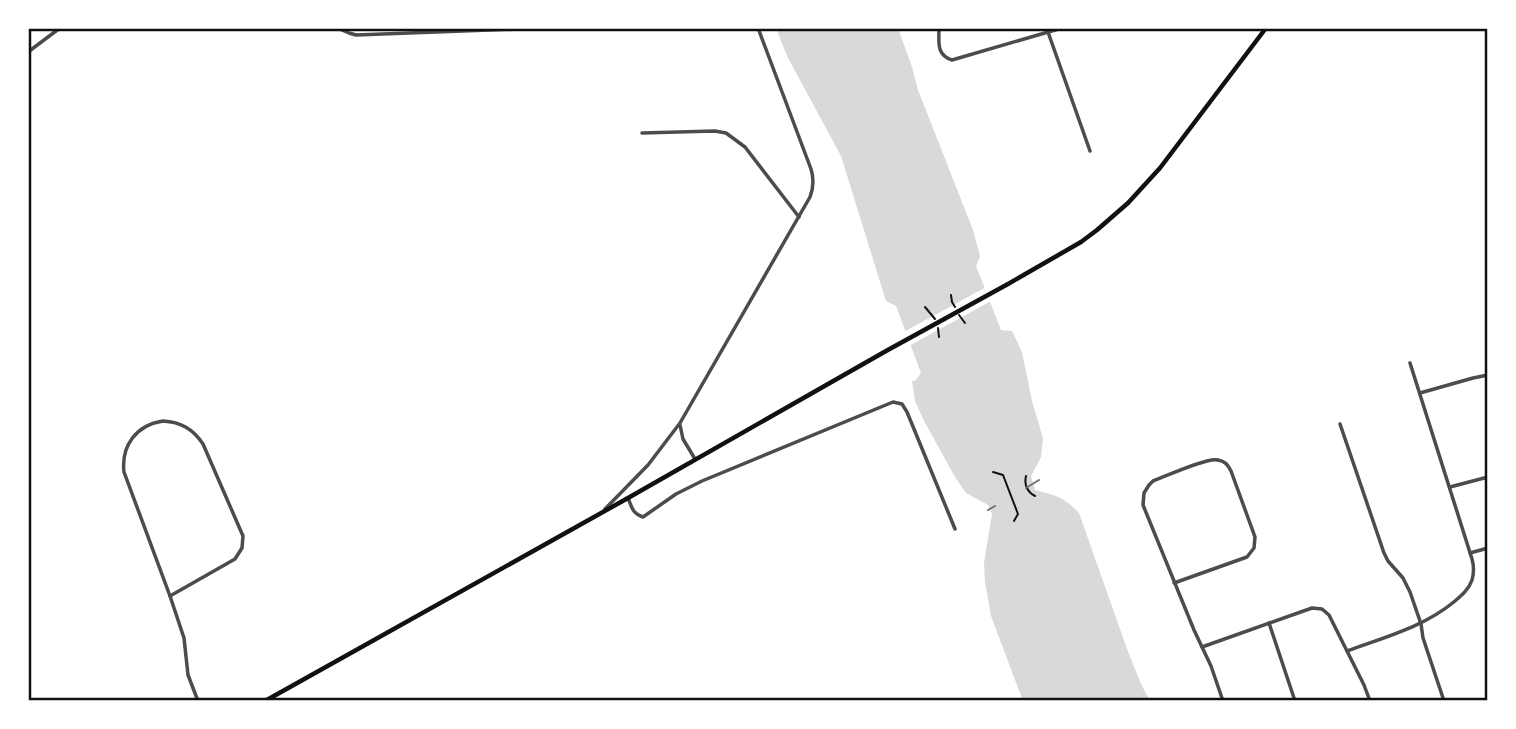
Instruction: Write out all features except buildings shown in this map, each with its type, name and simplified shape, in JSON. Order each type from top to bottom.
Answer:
[{"type":"main road","points":[[265,701],[1081,242],[1128,203],[1160,168],[1266,28]]},
{"type":"street","points":[[28,52],[60,28]]},
{"type":"street","points":[[337,28],[356,34],[546,28]]},
{"type":"street","points":[[601,513],[649,465],[680,423],[813,190],[813,175],[758,28]]},
{"type":"street","points":[[939,28],[939,49],[947,59],[956,59],[1062,28]]},
{"type":"street","points":[[1048,32],[1090,151]]},
{"type":"street","points":[[642,133],[726,133],[745,147],[799,217]]},
{"type":"street","points":[[1347,651],[1421,624],[1443,611],[1464,593],[1474,573],[1450,487],[1410,363]]},
{"type":"street","points":[[1420,393],[1488,375]]},
{"type":"street","points":[[628,498],[636,515],[643,517],[676,494],[702,481],[893,402],[902,404],[907,412],[955,529]]},
{"type":"street","points":[[170,596],[235,559],[242,548],[243,536],[209,456],[198,437],[187,427],[163,421],[147,425],[134,435],[126,450],[123,464],[184,638],[188,675],[198,701]]},
{"type":"street","points":[[680,423],[682,439],[696,460]]},
{"type":"street","points":[[1340,424],[1384,553],[1403,578],[1421,624],[1444,701]]},
{"type":"street","points":[[1174,583],[1247,556],[1254,548],[1255,537],[1231,471],[1221,460],[1210,459],[1153,481],[1144,493],[1143,505],[1174,583],[1211,666],[1223,701]]},
{"type":"street","points":[[1450,487],[1488,477]]},
{"type":"street","points":[[1470,553],[1488,548]]},
{"type":"street","points":[[1202,647],[1312,608],[1322,609],[1329,615],[1370,701]]},
{"type":"street","points":[[1269,623],[1295,701]]},
{"type":"path","points":[[993,472],[1003,475],[1018,514],[1014,521]]},
{"type":"path","points":[[1026,476],[1025,482],[1030,494],[1035,496]]},
{"type":"shaded area","points":[[776,28],[898,28],[918,90],[973,230],[980,256],[976,266],[1001,330],[1012,331],[1022,352],[1043,438],[1041,457],[1031,476],[1035,490],[1059,497],[1079,513],[1127,649],[1150,701],[1023,701],[991,616],[985,582],[984,563],[992,514],[988,505],[966,493],[955,477],[915,401],[912,381],[921,373],[896,306],[886,301],[841,156],[787,56]]},
{"type":"pier","points":[[988,286],[993,300],[907,347],[902,333]]},
{"type":"railway","points":[[1026,488],[1039,480]]},
{"type":"railway","points":[[988,510],[995,506]]}]
